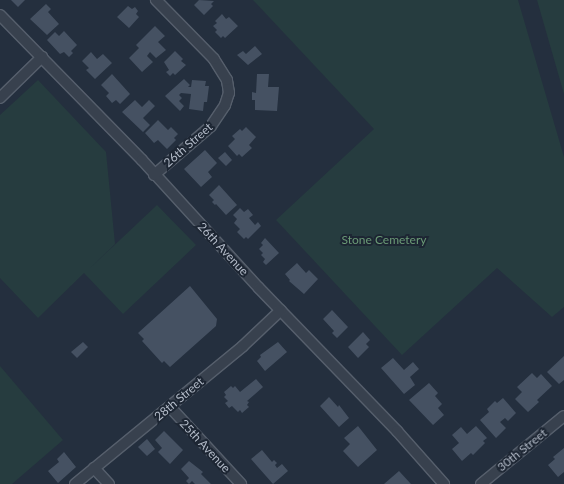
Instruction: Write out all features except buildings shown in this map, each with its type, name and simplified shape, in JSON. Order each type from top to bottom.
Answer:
[{"type":"street","name":"26th Street","points":[[154,174],[211,126],[225,105],[229,93],[227,80],[214,59],[156,0]]},
{"type":"street","name":"26th Avenue","points":[[0,14],[154,174],[444,484]]},
{"type":"street","points":[[0,98],[42,57]]},
{"type":"street","name":"28th Street","points":[[75,484],[243,346],[281,310]]},
{"type":"street","name":"25th Avenue","points":[[170,407],[241,484]]},
{"type":"street","name":"30th Street","points":[[481,484],[564,416]]},
{"type":"street","points":[[94,468],[109,484]]},
{"type":"green space","name":"Stone Cemetery","points":[[253,0],[518,0],[564,157],[564,307],[552,317],[497,268],[402,355],[276,220],[374,129]]},
{"type":"green space","points":[[537,0],[564,0],[564,94]]},
{"type":"green space","points":[[38,80],[106,152],[115,244],[87,271],[157,205],[196,245],[123,314],[84,273],[38,318],[0,278],[0,115]]},
{"type":"green space","points":[[0,366],[63,440],[12,484],[0,484]]}]
